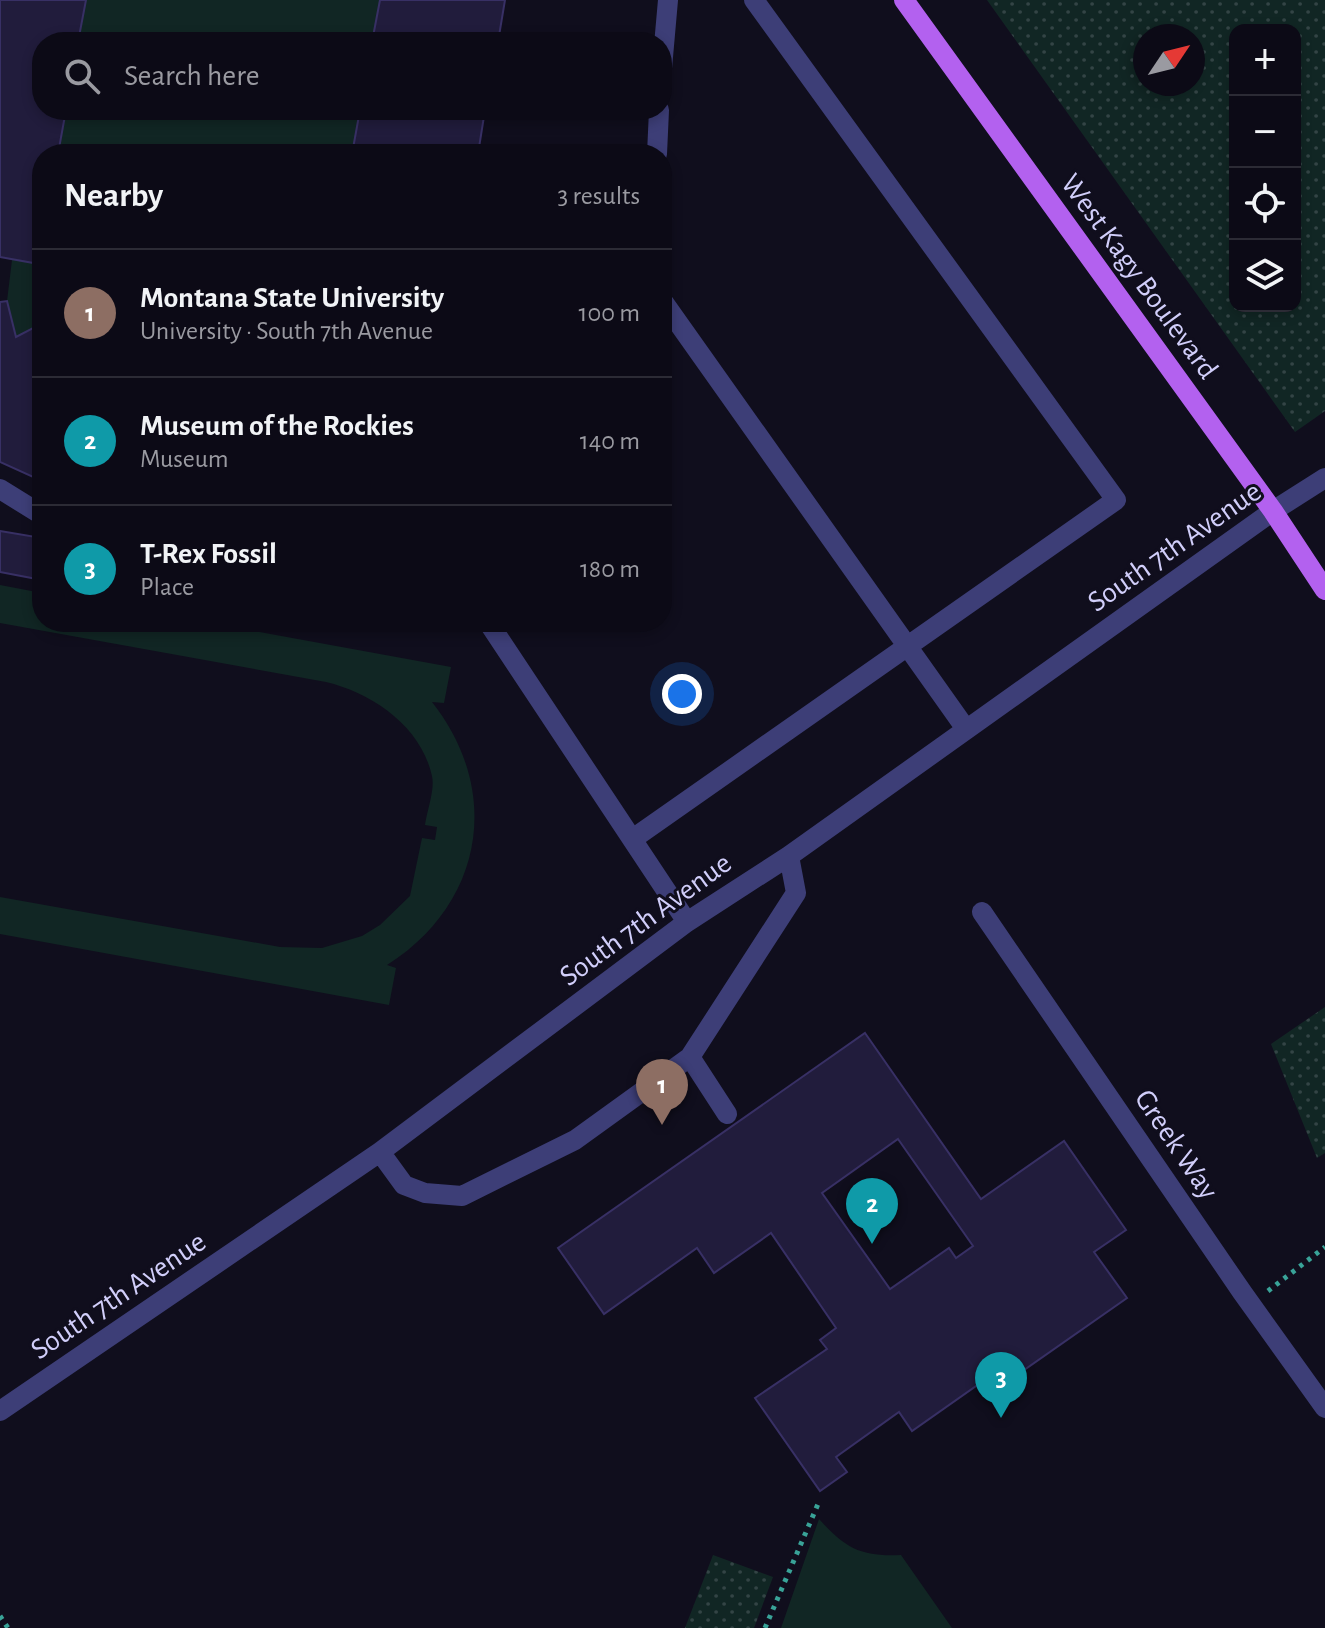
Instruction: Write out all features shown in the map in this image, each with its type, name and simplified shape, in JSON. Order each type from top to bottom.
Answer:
[{"type":"main road","name":"West Kagy Boulevard","points":[[904,0],[1273,511],[1325,590]]},
{"type":"street","points":[[665,32],[668,0]]},
{"type":"street","points":[[634,838],[1116,500],[754,0]]},
{"type":"street","points":[[657,144],[659,120]]},
{"type":"street","points":[[672,314],[966,729]]},
{"type":"street","name":"South 7th Avenue","points":[[0,1411],[380,1152],[687,922],[789,856],[1273,511],[1325,478]]},
{"type":"street","points":[[0,489],[32,509]]},
{"type":"street","points":[[495,632],[687,922]]},
{"type":"street","points":[[380,1152],[404,1185],[425,1193],[462,1196],[575,1140],[690,1057],[796,893],[789,856]]},
{"type":"street","name":"Greek Way","points":[[982,912],[1325,1408]]},
{"type":"street","points":[[690,1057],[727,1114]]},
{"type":"path","points":[[1251,1304],[1325,1247]]},
{"type":"path","points":[[765,1628],[818,1504]]},
{"type":"path","points":[[0,1616],[8,1628]]},
{"type":"green space","points":[[0,0],[505,0],[500,32],[32,32],[32,120],[483,120],[480,144],[32,144],[32,476],[0,462],[0,302],[7,301],[12,260],[0,257]]},
{"type":"green space","points":[[987,0],[1325,0],[1325,411],[1295,432]]},
{"type":"green space","points":[[0,585],[32,591],[32,629],[0,623]]},
{"type":"green space","points":[[50,632],[259,632],[451,667],[444,703],[432,702],[454,737],[468,772],[474,809],[472,844],[462,879],[445,911],[419,940],[387,965],[396,968],[389,1005],[0,934],[0,897],[280,947],[322,948],[362,936],[380,925],[410,896],[422,838],[435,840],[437,827],[425,825],[432,794],[432,776],[417,742],[392,714],[360,694],[326,682]]},
{"type":"green space","points":[[1325,1007],[1325,1153],[1317,1158],[1271,1044]]},
{"type":"green space","points":[[819,1519],[855,1549],[901,1555],[952,1628],[781,1628]]},
{"type":"green space","points":[[713,1555],[773,1577],[754,1628],[685,1628]]},
{"type":"building","points":[[0,0],[86,0],[80,32],[32,32],[32,120],[64,120],[60,144],[32,144],[32,263],[0,257]]},
{"type":"building","points":[[380,0],[505,0],[500,32],[374,32]]},
{"type":"building","points":[[358,120],[483,120],[480,144],[354,144]]},
{"type":"building","points":[[7,301],[16,337],[32,329],[32,476],[0,462],[0,302]]},
{"type":"building","points":[[0,531],[32,536],[32,578],[0,572]]},
{"type":"building","points":[[865,1033],[981,1199],[1064,1141],[1126,1230],[1094,1252],[1127,1298],[1024,1370],[1016,1358],[912,1431],[899,1412],[836,1457],[847,1472],[820,1491],[755,1398],[827,1349],[820,1340],[836,1328],[771,1233],[714,1273],[697,1248],[604,1314],[558,1248]],"holes":[[[898,1139],[973,1246],[956,1258],[949,1248],[890,1289],[822,1193]]]},
{"type":"place","name":"Montana State University","points":[[662,1125]]},
{"type":"place","name":"Museum of the Rockies","points":[[872,1244]]},
{"type":"place","name":"T-Rex Fossil","points":[[1001,1418]]}]
